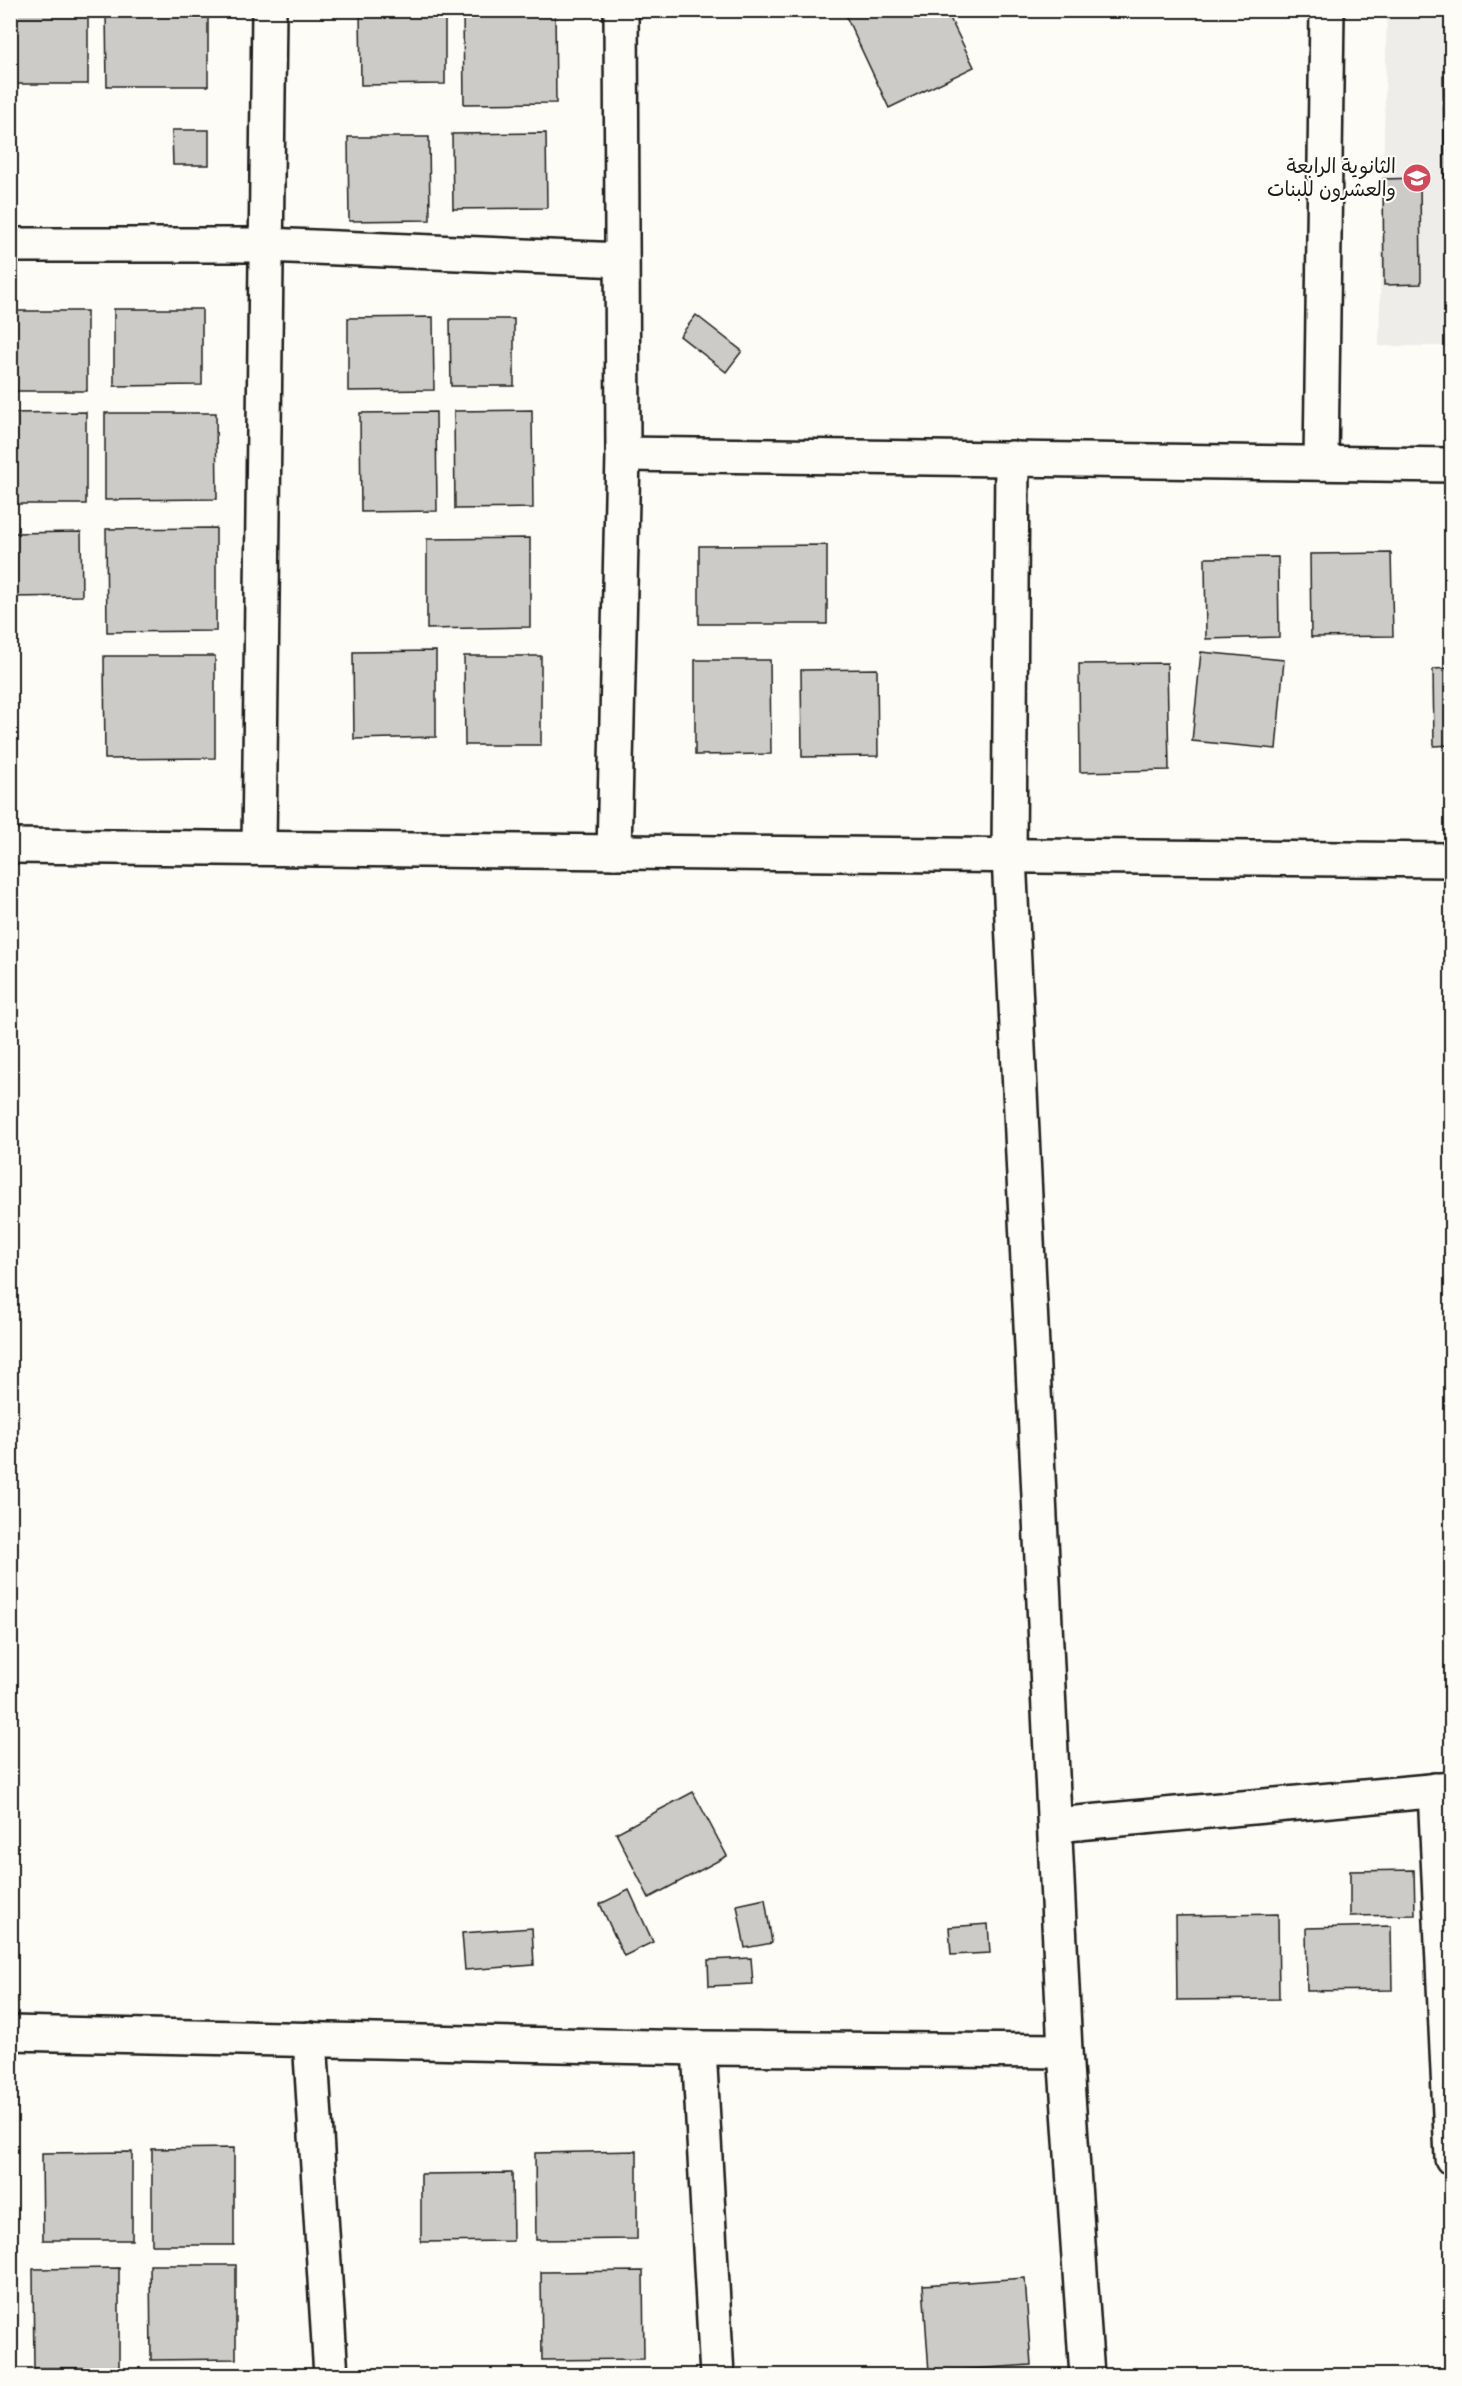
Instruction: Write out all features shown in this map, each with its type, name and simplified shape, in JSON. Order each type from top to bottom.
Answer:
[{"type":"street","points":[[259,848],[269,10]]},
{"type":"street","points":[[614,852],[622,454],[621,10]]},
{"type":"street","points":[[1321,463],[1327,10]]},
{"type":"street","points":[[10,245],[266,245],[622,260]]},
{"type":"street","points":[[622,454],[1452,465]]},
{"type":"street","points":[[1012,458],[1009,855],[1065,2051],[1087,2376]]},
{"type":"street","points":[[10,846],[1452,860]]},
{"type":"street","points":[[1055,1825],[1443,1789],[1452,2158]]},
{"type":"street","points":[[10,2033],[699,2048],[1065,2051]]},
{"type":"street","points":[[310,2039],[332,2376]]},
{"type":"street","points":[[699,2048],[717,2376]]},
{"type":"shaded area","name":"الثانوية الرابعة والعشرون للبنات","points":[[1387,11],[1451,11],[1451,346],[1379,346]]},
{"type":"building","points":[[10,10],[88,10],[88,84],[10,84]]},
{"type":"building","points":[[208,10],[208,86],[107,86],[106,11]]},
{"type":"building","points":[[360,10],[445,10],[445,84],[361,85]]},
{"type":"building","points":[[555,10],[556,103],[464,104],[463,11]]},
{"type":"building","points":[[843,10],[946,10],[974,67],[889,108]]},
{"type":"building","points":[[1443,76],[1452,76],[1452,232],[1445,232]]},
{"type":"building","points":[[172,130],[209,130],[209,165],[173,165]]},
{"type":"building","points":[[546,133],[547,208],[453,209],[452,134]]},
{"type":"building","points":[[348,137],[429,137],[430,220],[349,221]]},
{"type":"building","points":[[1420,178],[1421,284],[1384,285],[1383,179]]},
{"type":"building","points":[[114,309],[202,309],[202,385],[114,386]]},
{"type":"building","points":[[10,311],[87,311],[87,391],[10,391]]},
{"type":"building","points":[[696,315],[742,351],[726,372],[680,336]]},
{"type":"building","points":[[433,317],[434,390],[348,391],[348,318]]},
{"type":"building","points":[[450,319],[514,319],[514,386],[451,386]]},
{"type":"building","points":[[532,410],[533,508],[455,509],[454,411]]},
{"type":"building","points":[[86,412],[86,504],[10,504],[10,413]]},
{"type":"building","points":[[436,412],[437,511],[361,512],[360,413]]},
{"type":"building","points":[[105,413],[216,413],[217,499],[105,500]]},
{"type":"building","points":[[216,528],[216,631],[107,632],[106,529]]},
{"type":"building","points":[[81,532],[82,596],[10,597],[10,533]]},
{"type":"building","points":[[530,538],[530,627],[427,629],[427,539]]},
{"type":"building","points":[[827,545],[827,624],[699,624],[699,546]]},
{"type":"building","points":[[1391,553],[1393,636],[1311,637],[1310,554]]},
{"type":"building","points":[[1278,557],[1279,637],[1206,639],[1205,558]]},
{"type":"building","points":[[436,651],[436,737],[354,739],[353,652]]},
{"type":"building","points":[[1201,652],[1284,660],[1276,749],[1192,741]]},
{"type":"building","points":[[104,656],[215,656],[215,758],[105,759]]},
{"type":"building","points":[[464,656],[541,656],[541,745],[465,745]]},
{"type":"building","points":[[695,660],[770,660],[771,754],[695,755]]},
{"type":"building","points":[[1167,663],[1169,770],[1080,772],[1079,664]]},
{"type":"building","points":[[1452,668],[1452,745],[1434,746],[1433,669]]},
{"type":"building","points":[[877,669],[878,756],[802,757],[801,670]]},
{"type":"building","points":[[693,1792],[727,1856],[649,1898],[616,1833]]},
{"type":"building","points":[[1414,1870],[1415,1915],[1350,1916],[1350,1871]]},
{"type":"building","points":[[629,1890],[653,1942],[624,1956],[600,1904]]},
{"type":"building","points":[[765,1899],[772,1943],[745,1948],[737,1905]]},
{"type":"building","points":[[1278,1914],[1279,1999],[1177,2000],[1176,1916]]},
{"type":"building","points":[[988,1924],[990,1953],[951,1955],[949,1927]]},
{"type":"building","points":[[1391,1926],[1392,1990],[1307,1991],[1306,1928]]},
{"type":"building","points":[[532,1928],[534,1965],[465,1970],[462,1933]]},
{"type":"building","points":[[751,1958],[753,1984],[709,1986],[708,1960]]},
{"type":"building","points":[[234,2148],[234,2245],[152,2245],[152,2149]]},
{"type":"building","points":[[637,2151],[637,2239],[536,2240],[535,2153]]},
{"type":"building","points":[[132,2152],[132,2240],[43,2240],[42,2153]]},
{"type":"building","points":[[512,2173],[513,2241],[421,2242],[421,2174]]},
{"type":"building","points":[[150,2265],[236,2265],[236,2359],[151,2360]]},
{"type":"building","points":[[119,2268],[119,2368],[34,2368],[33,2269]]},
{"type":"building","points":[[643,2271],[644,2359],[542,2360],[541,2272]]},
{"type":"building","points":[[1025,2278],[1031,2365],[929,2372],[923,2285]]},
{"type":"place","name":"الثانوية الرابعة والعشرون للبنات","points":[[1417,178]]}]
